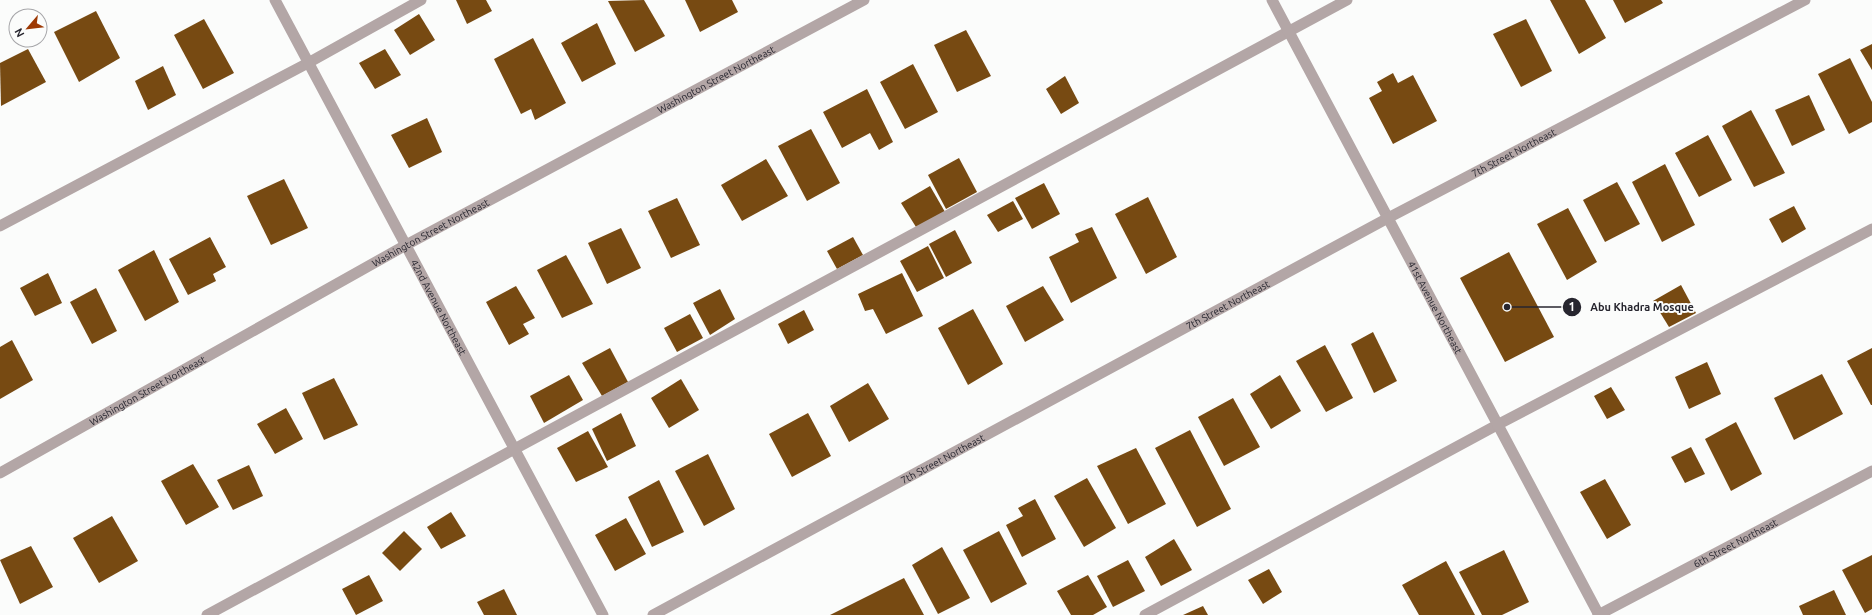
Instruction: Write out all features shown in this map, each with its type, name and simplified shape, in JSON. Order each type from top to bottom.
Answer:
[{"type":"street","name":"42nd Avenue Northeast","points":[[275,0],[603,615]]},
{"type":"street","points":[[0,226],[308,63],[421,0]]},
{"type":"street","name":"Washington Street Northeast","points":[[0,473],[406,245],[864,0]]},
{"type":"street","name":"41st Avenue Northeast","points":[[1272,0],[1598,615]]},
{"type":"street","points":[[207,615],[1347,0]]},
{"type":"street","name":"7th Street Northeast","points":[[653,615],[1388,218],[1805,0]]},
{"type":"street","points":[[1145,615],[1497,424],[1872,229]]},
{"type":"street","name":"6th Street Northeast","points":[[1598,615],[1872,471]]},
{"type":"building","points":[[456,0],[486,0],[492,11],[467,24]]},
{"type":"building","points":[[644,0],[665,36],[635,52],[608,1]]},
{"type":"building","points":[[685,0],[732,0],[738,12],[700,32]]},
{"type":"building","points":[[1550,0],[1585,0],[1606,38],[1579,54]]},
{"type":"building","points":[[1613,0],[1661,0],[1663,3],[1625,23]]},
{"type":"building","points":[[96,11],[120,58],[79,82],[54,32]]},
{"type":"building","points":[[419,14],[435,40],[410,55],[394,30]]},
{"type":"building","points":[[204,19],[234,73],[203,89],[174,35]]},
{"type":"building","points":[[1526,19],[1552,71],[1521,87],[1493,34]]},
{"type":"building","points":[[597,23],[616,64],[582,82],[561,43]]},
{"type":"building","points":[[966,30],[991,76],[957,92],[934,45]]},
{"type":"building","points":[[533,38],[566,103],[535,120],[531,109],[521,114],[494,59]]},
{"type":"building","points":[[1872,44],[1872,70],[1860,50]]},
{"type":"building","points":[[28,49],[46,82],[1,106],[0,63]]},
{"type":"building","points":[[385,49],[401,75],[375,89],[359,63]]},
{"type":"building","points":[[1850,58],[1872,102],[1872,122],[1849,134],[1818,74]]},
{"type":"building","points":[[913,64],[938,112],[905,129],[880,82]]},
{"type":"building","points":[[163,66],[176,95],[148,110],[135,81]]},
{"type":"building","points":[[1393,73],[1398,83],[1413,75],[1437,121],[1393,144],[1369,98],[1382,91],[1377,82]]},
{"type":"building","points":[[1065,76],[1079,103],[1061,114],[1046,89]]},
{"type":"building","points":[[867,89],[893,142],[879,150],[870,133],[842,148],[823,112]]},
{"type":"building","points":[[1809,95],[1825,130],[1792,146],[1775,110]]},
{"type":"building","points":[[1751,110],[1785,173],[1754,187],[1722,126]]},
{"type":"building","points":[[427,118],[442,152],[409,168],[391,135]]},
{"type":"building","points":[[811,129],[840,183],[807,201],[778,146]]},
{"type":"building","points":[[1708,135],[1732,180],[1699,197],[1675,153]]},
{"type":"building","points":[[959,158],[977,192],[946,209],[928,175]]},
{"type":"building","points":[[766,159],[788,196],[742,221],[721,185]]},
{"type":"building","points":[[1665,164],[1695,225],[1662,242],[1632,182]]},
{"type":"building","points":[[284,179],[308,228],[271,245],[247,196]]},
{"type":"building","points":[[1617,182],[1640,224],[1605,242],[1583,200]]},
{"type":"building","points":[[1044,183],[1060,214],[1032,229],[1015,198]]},
{"type":"building","points":[[930,186],[945,212],[916,227],[901,203]]},
{"type":"building","points":[[1148,197],[1177,257],[1146,274],[1115,214]]},
{"type":"building","points":[[677,198],[700,245],[671,258],[648,211]]},
{"type":"building","points":[[1013,201],[1023,219],[998,232],[987,215]]},
{"type":"building","points":[[1794,206],[1806,229],[1782,243],[1769,219]]},
{"type":"building","points":[[1568,208],[1597,262],[1567,280],[1537,224]]},
{"type":"building","points":[[1092,227],[1117,278],[1071,303],[1049,257],[1079,242],[1075,234]]},
{"type":"building","points":[[621,228],[641,268],[607,284],[588,243]]},
{"type":"building","points":[[955,230],[972,263],[946,277],[929,244]]},
{"type":"building","points":[[210,237],[226,267],[213,274],[216,281],[188,295],[169,259]]},
{"type":"building","points":[[853,237],[863,255],[837,269],[827,251]]},
{"type":"building","points":[[928,246],[944,278],[917,292],[900,261]]},
{"type":"building","points":[[154,250],[179,302],[145,321],[118,270]]},
{"type":"building","points":[[1509,252],[1554,337],[1505,362],[1460,278]]},
{"type":"building","points":[[566,255],[593,304],[562,318],[537,270]]},
{"type":"building","points":[[48,273],[62,303],[35,316],[20,288]]},
{"type":"building","points":[[902,273],[923,316],[886,334],[873,309],[865,311],[858,294]]},
{"type":"building","points":[[1681,285],[1696,313],[1669,327],[1653,301]]},
{"type":"building","points":[[516,286],[535,318],[523,324],[529,334],[509,345],[486,302]]},
{"type":"building","points":[[1043,286],[1064,320],[1025,342],[1006,306]]},
{"type":"building","points":[[96,288],[117,331],[92,344],[70,302]]},
{"type":"building","points":[[720,289],[735,319],[710,335],[693,303]]},
{"type":"building","points":[[973,309],[1003,364],[968,385],[938,328]]},
{"type":"building","points":[[804,310],[814,330],[788,344],[778,324]]},
{"type":"building","points":[[690,314],[703,338],[677,352],[664,328]]},
{"type":"building","points":[[1373,332],[1397,381],[1374,393],[1351,344]]},
{"type":"building","points":[[12,340],[33,380],[0,399],[0,347]]},
{"type":"building","points":[[1325,345],[1353,398],[1326,412],[1296,361]]},
{"type":"building","points":[[610,348],[628,382],[602,396],[582,363]]},
{"type":"building","points":[[1872,348],[1872,405],[1871,405],[1847,361]]},
{"type":"building","points":[[1707,362],[1721,394],[1689,409],[1675,377]]},
{"type":"building","points":[[1822,374],[1843,414],[1794,440],[1774,398]]},
{"type":"building","points":[[569,375],[583,400],[544,423],[530,396]]},
{"type":"building","points":[[1280,375],[1301,411],[1271,429],[1250,394]]},
{"type":"building","points":[[334,378],[358,425],[324,440],[302,393]]},
{"type":"building","points":[[681,379],[699,410],[669,428],[651,398]]},
{"type":"building","points":[[868,383],[889,419],[849,442],[830,406]]},
{"type":"building","points":[[1611,387],[1625,410],[1607,419],[1594,396]]},
{"type":"building","points":[[1233,398],[1260,447],[1224,466],[1198,417]]},
{"type":"building","points":[[286,408],[303,439],[275,454],[257,424]]},
{"type":"building","points":[[621,413],[636,446],[607,461],[592,429]]},
{"type":"building","points":[[808,413],[831,456],[792,477],[769,434]]},
{"type":"building","points":[[1736,422],[1762,474],[1731,491],[1705,439]]},
{"type":"building","points":[[1190,430],[1231,509],[1197,527],[1155,448]]},
{"type":"building","points":[[588,431],[608,467],[576,482],[557,448]]},
{"type":"building","points":[[1691,447],[1705,474],[1685,483],[1671,457]]},
{"type":"building","points":[[1136,448],[1166,504],[1128,524],[1097,466]]},
{"type":"building","points":[[708,454],[735,509],[704,526],[675,471]]},
{"type":"building","points":[[193,464],[219,507],[186,525],[161,481]]},
{"type":"building","points":[[249,465],[263,496],[233,510],[217,480]]},
{"type":"building","points":[[1087,478],[1116,528],[1084,547],[1054,496]]},
{"type":"building","points":[[1605,479],[1631,525],[1607,539],[1580,492]]},
{"type":"building","points":[[659,480],[684,532],[652,547],[628,497]]},
{"type":"building","points":[[1035,499],[1056,539],[1022,557],[1006,525],[1023,516],[1018,508]]},
{"type":"building","points":[[451,512],[466,536],[441,549],[427,527]]},
{"type":"building","points":[[112,516],[138,561],[99,583],[73,538]]},
{"type":"building","points":[[626,518],[646,554],[615,571],[595,535]]},
{"type":"building","points":[[404,531],[422,549],[400,571],[382,553]]},
{"type":"building","points":[[999,531],[1027,584],[991,603],[963,550]]},
{"type":"building","points":[[1174,539],[1192,570],[1161,586],[1145,557]]},
{"type":"building","points":[[31,546],[53,587],[20,604],[0,560]]},
{"type":"building","points":[[942,547],[970,598],[938,614],[912,565]]},
{"type":"building","points":[[1504,550],[1529,602],[1502,615],[1482,615],[1459,572]]},
{"type":"building","points":[[1872,555],[1872,609],[1865,613],[1842,570]]},
{"type":"building","points":[[1128,560],[1145,591],[1113,607],[1097,576]]},
{"type":"building","points":[[1446,561],[1475,615],[1419,615],[1402,585]]},
{"type":"building","points":[[1269,569],[1282,592],[1263,604],[1248,580]]},
{"type":"building","points":[[369,575],[383,601],[356,615],[342,589]]},
{"type":"building","points":[[1088,575],[1107,607],[1093,615],[1071,615],[1057,591]]},
{"type":"building","points":[[904,578],[924,615],[830,615]]},
{"type":"building","points":[[504,589],[517,615],[484,615],[477,602]]},
{"type":"building","points":[[1834,590],[1846,615],[1803,615],[1799,606]]},
{"type":"building","points":[[1203,606],[1208,615],[1183,615]]},
{"type":"place","name":"Abu Khadra Mosque","points":[[1507,307]]}]
